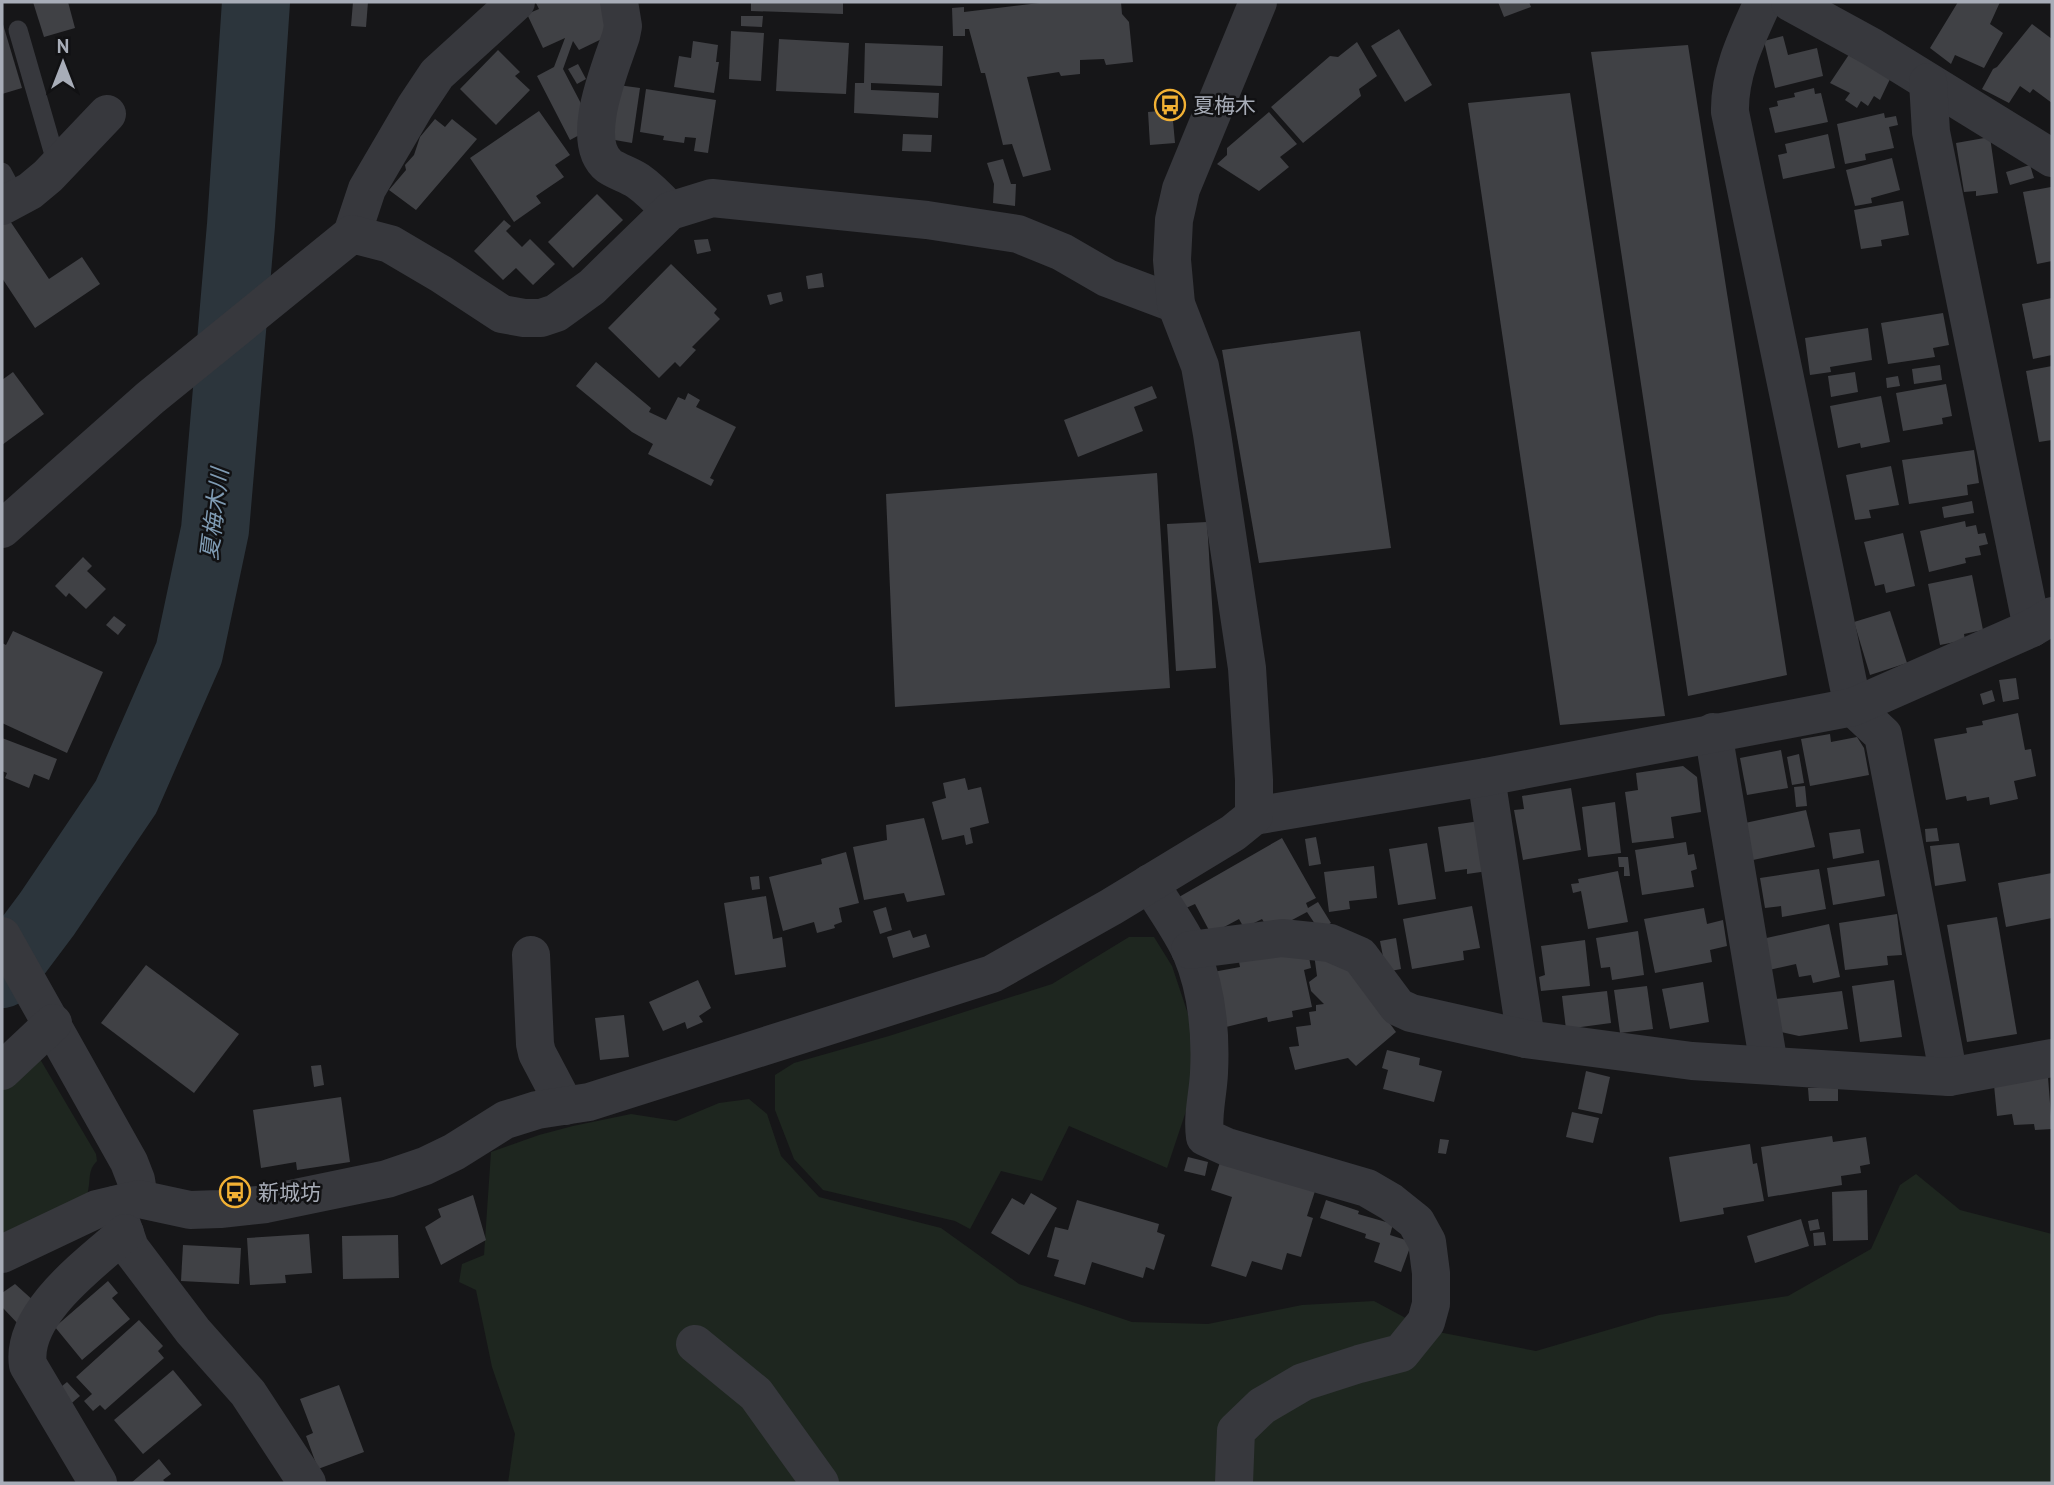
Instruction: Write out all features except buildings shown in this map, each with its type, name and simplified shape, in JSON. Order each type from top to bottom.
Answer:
[{"type":"street","points":[[2,529],[150,398],[352,234],[367,189],[437,74],[516,2]]},
{"type":"street","points":[[619,2],[623,26],[597,115],[596,145],[601,158],[610,167],[653,192],[670,211]]},
{"type":"street","points":[[1254,816],[1254,767],[1247,668],[1200,366],[1176,304],[1172,260],[1174,220],[1181,189],[1258,2]]},
{"type":"street","points":[[1763,2],[1747,37],[1731,84],[1730,112],[1853,707],[1883,735],[1949,1077]]},
{"type":"street","points":[[1790,2],[1830,22],[2052,159]]},
{"type":"street","points":[[2,1254],[97,1209],[126,1212],[265,1204],[387,1179],[425,1166],[453,1152],[505,1119],[537,1110],[589,1102],[992,974],[1233,833],[1254,816],[1486,777],[1853,707],[2042,622],[1931,132],[1928,82]]},
{"type":"street","points":[[6,192],[48,176],[107,114]]},
{"type":"street","points":[[352,234],[390,244],[512,318],[541,318],[568,307],[670,211],[712,198],[927,220],[1018,234],[1062,252],[1107,278],[1176,304]]},
{"type":"street","points":[[1713,732],[1769,1065]]},
{"type":"street","points":[[1486,777],[1526,1039]]},
{"type":"street","points":[[1150,883],[1190,950],[1200,974],[1208,1017],[1209,1073],[1203,1122],[1205,1137],[1227,1147],[1367,1188],[1391,1202],[1416,1222],[1427,1242],[1431,1304],[1426,1322],[1401,1353],[1303,1382],[1262,1406],[1236,1431],[1234,1483]]},
{"type":"street","points":[[2,936],[130,1162],[136,1180],[126,1212],[45,1308],[26,1352],[28,1365],[98,1483]]},
{"type":"street","points":[[1190,950],[1282,938],[1330,943],[1360,957],[1398,1007],[1411,1013],[1526,1039],[1678,1059],[1949,1077],[2052,1058]]},
{"type":"street","points":[[531,955],[535,1044],[565,1106]]},
{"type":"street","points":[[2,1071],[50,1018]]},
{"type":"street","points":[[126,1212],[131,1248],[193,1331],[248,1393],[307,1483]]},
{"type":"street","points":[[695,1344],[756,1394],[820,1483]]},
{"type":"lane","points":[[18,30],[59,164]]},
{"type":"shaded area","points":[[1129,937],[1154,937],[1172,966],[1193,1029],[1191,1096],[1167,1168],[1069,1126],[1042,1181],[1001,1171],[970,1229],[955,1221],[823,1190],[794,1159],[775,1110],[775,1075],[794,1063],[1052,984]]},
{"type":"shaded area","points":[[37,1054],[96,1154],[97,1161],[91,1169],[86,1197],[2,1239],[2,1086]]},
{"type":"shaded area","points":[[749,1099],[767,1114],[781,1156],[819,1197],[941,1228],[1019,1284],[1132,1322],[1208,1324],[1302,1305],[1374,1301],[1428,1330],[1536,1351],[1659,1315],[1788,1296],[1871,1249],[1900,1185],[1916,1174],[1960,1210],[2052,1234],[2052,1483],[508,1483],[515,1434],[492,1367],[476,1290],[459,1282],[462,1264],[484,1255],[491,1152],[539,1135],[631,1114],[676,1121],[719,1103]]},
{"type":"waterway","name":"夏梅木川","points":[[2,974],[47,914],[126,797],[189,653],[215,530],[241,225],[256,2]]},
{"type":"place","name":"夏梅木","points":[[1170,105]]},
{"type":"place","name":"新城坊","points":[[235,1192]]}]
